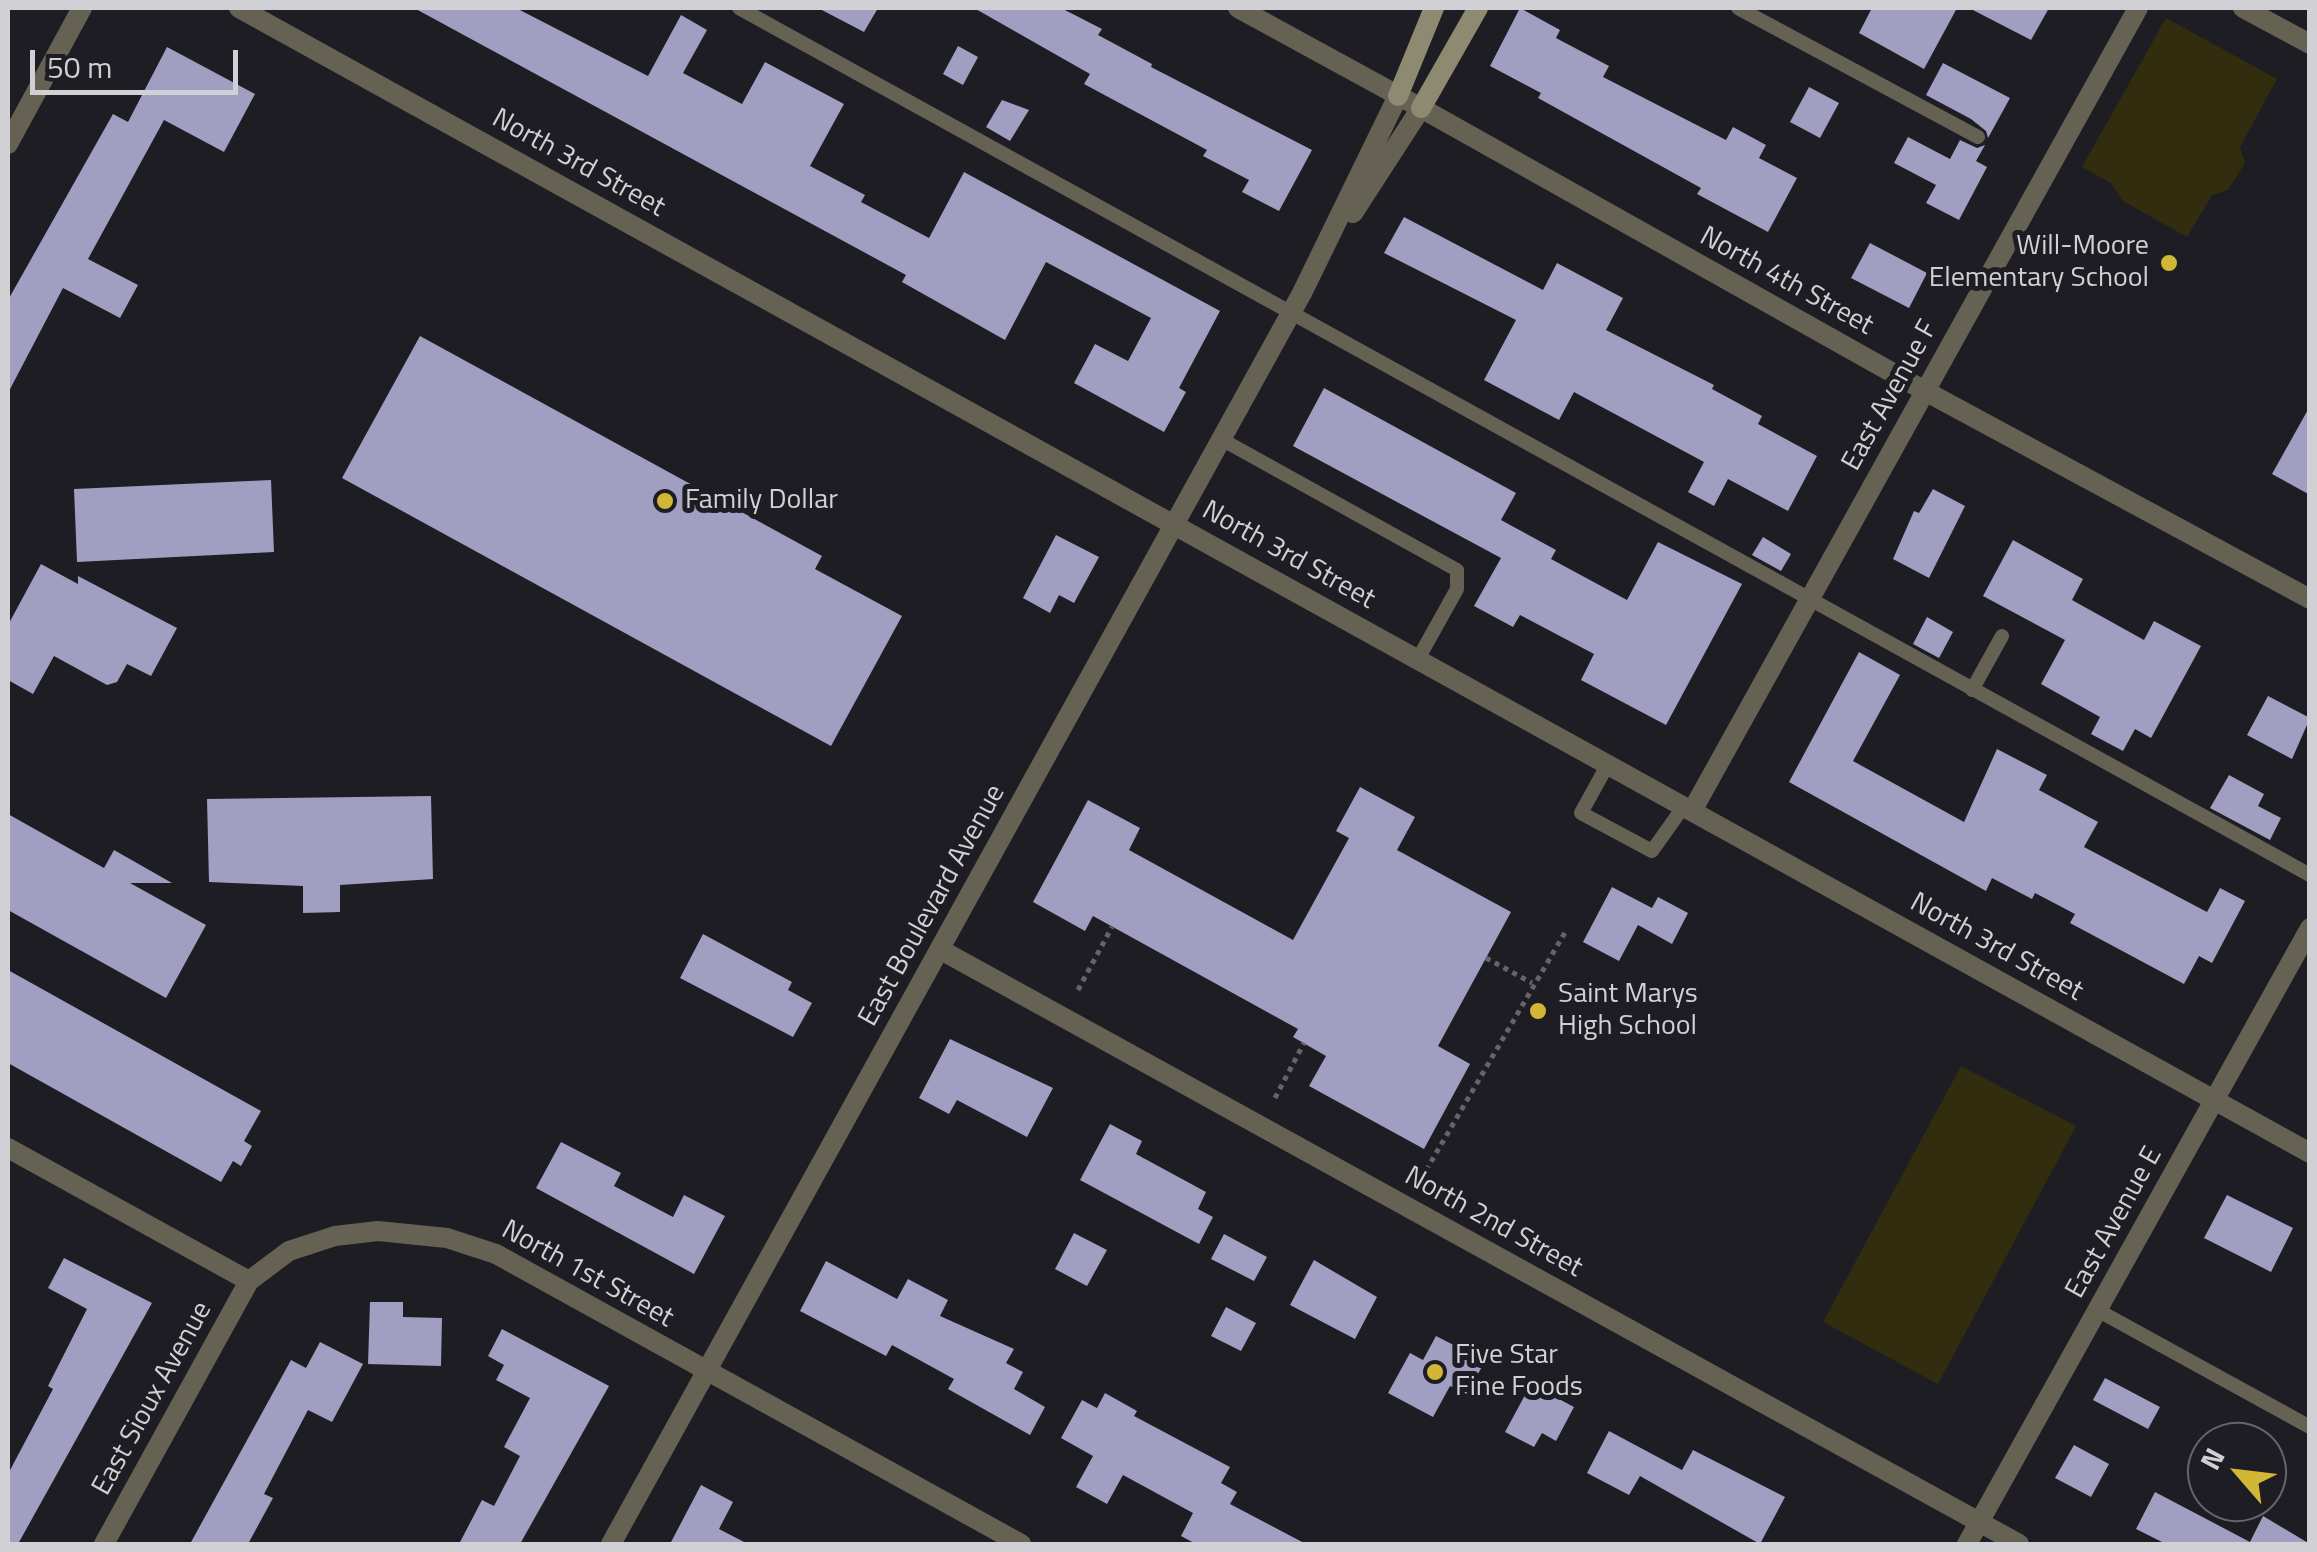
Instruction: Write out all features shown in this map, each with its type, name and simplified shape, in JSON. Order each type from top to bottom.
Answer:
[{"type":"main road","name":"East Boulevard Avenue","points":[[1398,96],[1434,8]]},
{"type":"main road","name":"East Boulevard Avenue","points":[[1420,108],[1478,8]]},
{"type":"street","points":[[8,144],[82,8]]},
{"type":"street","name":"North 3rd Street","points":[[239,8],[2310,1152]]},
{"type":"street","name":"North 4th Street","points":[[1238,8],[1925,391],[2310,600]]},
{"type":"street","name":"East Avenue F","points":[[1688,809],[1810,600],[2138,8]]},
{"type":"street","points":[[2243,8],[2310,44]]},
{"type":"street","name":"East Boulevard Avenue","points":[[611,1544],[1296,302],[1398,96]]},
{"type":"street","name":"East Boulevard Avenue","points":[[1296,302],[1420,108]]},
{"type":"street","name":"East Avenue E","points":[[1967,1544],[2310,928]]},
{"type":"street","name":"North 2nd Street","points":[[940,950],[2019,1544]]},
{"type":"street","points":[[8,1148],[250,1281]]},
{"type":"street","name":"North 1st Street","points":[[250,1281],[289,1251],[335,1236],[378,1231],[435,1235],[496,1254],[1021,1544]]},
{"type":"street","name":"East Sioux Avenue","points":[[104,1544],[250,1281]]},
{"type":"lane","points":[[739,8],[1296,302],[1810,600],[2310,875]]},
{"type":"lane","points":[[1738,8],[1978,137]]},
{"type":"lane","points":[[1220,440],[1457,570],[1456,589],[1418,659]]},
{"type":"lane","points":[[1972,690],[2002,636]]},
{"type":"lane","points":[[1608,764],[1581,813],[1652,851],[1688,809]]},
{"type":"lane","points":[[2098,1311],[2310,1426]]},
{"type":"path","points":[[1078,990],[1112,927]]},
{"type":"path","points":[[1421,1179],[1567,929]]},
{"type":"path","points":[[1486,958],[1532,983]]},
{"type":"path","points":[[1275,1098],[1304,1043]]},
{"type":"shaded area","points":[[2166,18],[2277,79],[2240,147],[2245,163],[2228,190],[2212,195],[2187,237],[2123,201],[2111,183],[2082,167]]},
{"type":"shaded area","points":[[1961,1066],[2076,1126],[1938,1384],[1823,1322]]},
{"type":"building","points":[[414,8],[516,8],[648,76],[681,15],[707,30],[683,73],[742,104],[765,62],[844,104],[810,166],[865,195],[861,202],[929,238],[964,172],[1220,311],[1179,388],[1186,392],[1164,432],[1074,383],[1095,344],[1128,361],[1151,318],[1046,262],[1005,340],[902,282],[906,275]]},
{"type":"building","points":[[818,8],[878,8],[864,32]]},
{"type":"building","points":[[974,8],[1061,8],[1102,29],[1098,35],[1152,64],[1151,67],[1312,150],[1279,211],[1242,192],[1249,180],[1203,156],[1207,150],[1084,84],[1090,74]]},
{"type":"building","points":[[1520,8],[1560,30],[1556,38],[1609,66],[1603,77],[1726,140],[1733,127],[1766,145],[1759,158],[1797,178],[1768,232],[1697,194],[1701,188],[1538,98],[1541,93],[1490,66]]},
{"type":"building","points":[[1872,8],[1957,8],[1924,69],[1859,33]]},
{"type":"building","points":[[1969,8],[2049,8],[2031,40]]},
{"type":"building","points":[[958,46],[978,57],[963,85],[943,74]]},
{"type":"building","points":[[167,47],[255,94],[224,152],[164,120],[88,259],[138,285],[120,318],[63,288],[8,393],[8,300],[113,114],[128,122]]},
{"type":"building","points":[[1943,63],[2010,98],[1988,138],[1986,131],[1971,119],[1926,95]]},
{"type":"building","points":[[1809,87],[1839,103],[1820,138],[1790,122]]},
{"type":"building","points":[[1002,100],[1029,110],[1010,141],[986,127]]},
{"type":"building","points":[[1908,137],[1950,159],[1960,140],[1977,148],[1985,145],[1976,161],[1987,167],[1959,220],[1926,203],[1936,185],[1894,163]]},
{"type":"building","points":[[1404,217],[1543,290],[1557,263],[1623,298],[1606,330],[1714,385],[1712,389],[1762,416],[1758,424],[1817,456],[1788,511],[1728,479],[1714,506],[1688,492],[1704,462],[1574,392],[1559,420],[1484,380],[1516,320],[1384,253]]},
{"type":"building","points":[[1870,243],[1927,273],[1909,308],[1851,278]]},
{"type":"building","points":[[420,336],[822,556],[815,569],[902,616],[831,746],[342,478]]},
{"type":"building","points":[[1324,388],[1516,493],[1501,520],[1556,550],[1551,559],[1627,600],[1658,542],[1742,584],[1666,725],[1581,680],[1594,654],[1520,615],[1513,627],[1474,606],[1501,558],[1293,446]]},
{"type":"building","points":[[2310,406],[2310,495],[2272,474]]},
{"type":"building","points":[[271,480],[274,552],[77,562],[74,489]]},
{"type":"building","points":[[1933,489],[1965,506],[1929,578],[1893,559],[1914,511],[1919,513]]},
{"type":"building","points":[[1056,535],[1099,557],[1074,603],[1059,595],[1050,613],[1023,598]]},
{"type":"building","points":[[1763,537],[1791,554],[1781,571],[1752,555]]},
{"type":"building","points":[[2013,540],[2083,579],[2072,600],[2144,640],[2154,621],[2201,646],[2151,738],[2135,729],[2123,751],[2091,734],[2100,717],[2041,684],[2065,640],[1983,596]]},
{"type":"building","points":[[41,564],[78,584],[78,576],[177,628],[151,676],[127,664],[117,682],[107,685],[54,656],[33,694],[8,680],[8,625]]},
{"type":"building","points":[[1927,617],[1953,632],[1939,658],[1913,644]]},
{"type":"building","points":[[1859,652],[1900,675],[1853,761],[1964,822],[1997,749],[2047,775],[2039,790],[2098,822],[2084,847],[2207,912],[2220,888],[2245,901],[2212,963],[2199,956],[2184,984],[2070,923],[2075,914],[2035,893],[2032,899],[1992,878],[1986,891],[1789,782]]},
{"type":"building","points":[[2268,696],[2310,718],[2292,759],[2247,735]]},
{"type":"building","points":[[2229,775],[2264,794],[2258,806],[2281,818],[2270,840],[2210,808]]},
{"type":"building","points":[[1360,787],[1415,817],[1397,850],[1511,912],[1438,1046],[1470,1064],[1424,1149],[1309,1086],[1326,1056],[1293,1037],[1298,1029],[1093,916],[1085,931],[1033,902],[1088,800],[1140,828],[1129,850],[1293,940],[1349,838],[1336,831]]},
{"type":"building","points":[[431,796],[433,879],[340,885],[340,912],[303,913],[303,886],[209,882],[207,799]]},
{"type":"building","points":[[8,814],[104,868],[114,850],[172,883],[130,883],[206,925],[166,998],[8,910]]},
{"type":"building","points":[[1612,887],[1652,908],[1658,897],[1688,913],[1672,944],[1638,925],[1619,961],[1583,942]]},
{"type":"building","points":[[703,934],[792,982],[788,990],[812,1003],[793,1037],[680,978]]},
{"type":"building","points":[[8,970],[261,1111],[244,1141],[252,1146],[241,1166],[233,1161],[221,1182],[8,1063]]},
{"type":"building","points":[[950,1039],[1053,1088],[1027,1137],[957,1100],[949,1114],[919,1098]]},
{"type":"building","points":[[1110,1124],[1142,1141],[1136,1154],[1206,1192],[1198,1209],[1213,1217],[1199,1244],[1080,1180]]},
{"type":"building","points":[[561,1142],[621,1173],[614,1186],[673,1217],[684,1195],[725,1216],[694,1274],[536,1188]]},
{"type":"building","points":[[2227,1195],[2293,1228],[2271,1272],[2204,1238]]},
{"type":"building","points":[[1074,1233],[1107,1250],[1087,1286],[1055,1269]]},
{"type":"building","points":[[1224,1234],[1267,1257],[1254,1281],[1211,1259]]},
{"type":"building","points":[[64,1258],[152,1303],[18,1544],[8,1544],[8,1474],[53,1389],[48,1386],[87,1309],[48,1288]]},
{"type":"building","points":[[1314,1260],[1377,1297],[1355,1339],[1290,1305]]},
{"type":"building","points":[[826,1261],[897,1299],[908,1279],[948,1300],[940,1316],[1014,1349],[1006,1363],[1023,1372],[1014,1389],[1045,1407],[1030,1435],[948,1389],[954,1379],[892,1345],[886,1356],[800,1311]]},
{"type":"building","points":[[370,1302],[403,1302],[403,1317],[442,1318],[441,1366],[368,1364]]},
{"type":"building","points":[[1226,1307],[1256,1323],[1241,1351],[1211,1336]]},
{"type":"building","points":[[502,1329],[609,1386],[520,1544],[459,1544],[482,1500],[494,1506],[520,1456],[504,1447],[530,1398],[496,1380],[504,1365],[488,1356]]},
{"type":"building","points":[[1436,1336],[1485,1361],[1467,1394],[1450,1386],[1433,1417],[1388,1393],[1410,1353],[1423,1360]]},
{"type":"building","points":[[320,1342],[363,1364],[332,1422],[308,1410],[264,1494],[273,1498],[248,1544],[190,1544],[291,1360],[306,1368]]},
{"type":"building","points":[[2105,1378],[2160,1407],[2148,1429],[2093,1400]]},
{"type":"building","points":[[1531,1384],[1574,1407],[1556,1441],[1542,1433],[1534,1447],[1505,1432]]},
{"type":"building","points":[[1105,1393],[1137,1411],[1134,1416],[1230,1467],[1221,1483],[1237,1492],[1230,1504],[1306,1544],[1196,1544],[1181,1536],[1193,1513],[1123,1475],[1107,1504],[1076,1487],[1093,1456],[1061,1438],[1082,1400],[1097,1408]]},
{"type":"building","points":[[1609,1431],[1682,1470],[1693,1450],[1785,1497],[1760,1544],[1640,1476],[1629,1495],[1587,1473]]},
{"type":"building","points":[[2074,1445],[2109,1464],[2091,1497],[2055,1478]]},
{"type":"building","points":[[701,1485],[733,1502],[719,1529],[748,1544],[670,1544]]},
{"type":"building","points":[[2155,1492],[2187,1509],[2187,1522],[2212,1522],[2250,1542],[2260,1522],[2273,1522],[2310,1544],[2166,1544],[2136,1529]]},
{"type":"place","name":"Will-Moore Elementary School","points":[[2169,263]]},
{"type":"place","name":"Family Dollar","points":[[665,501]]},
{"type":"place","name":"Saint Marys High School","points":[[1538,1011]]},
{"type":"place","name":"Five Star Fine Foods","points":[[1435,1372]]}]
